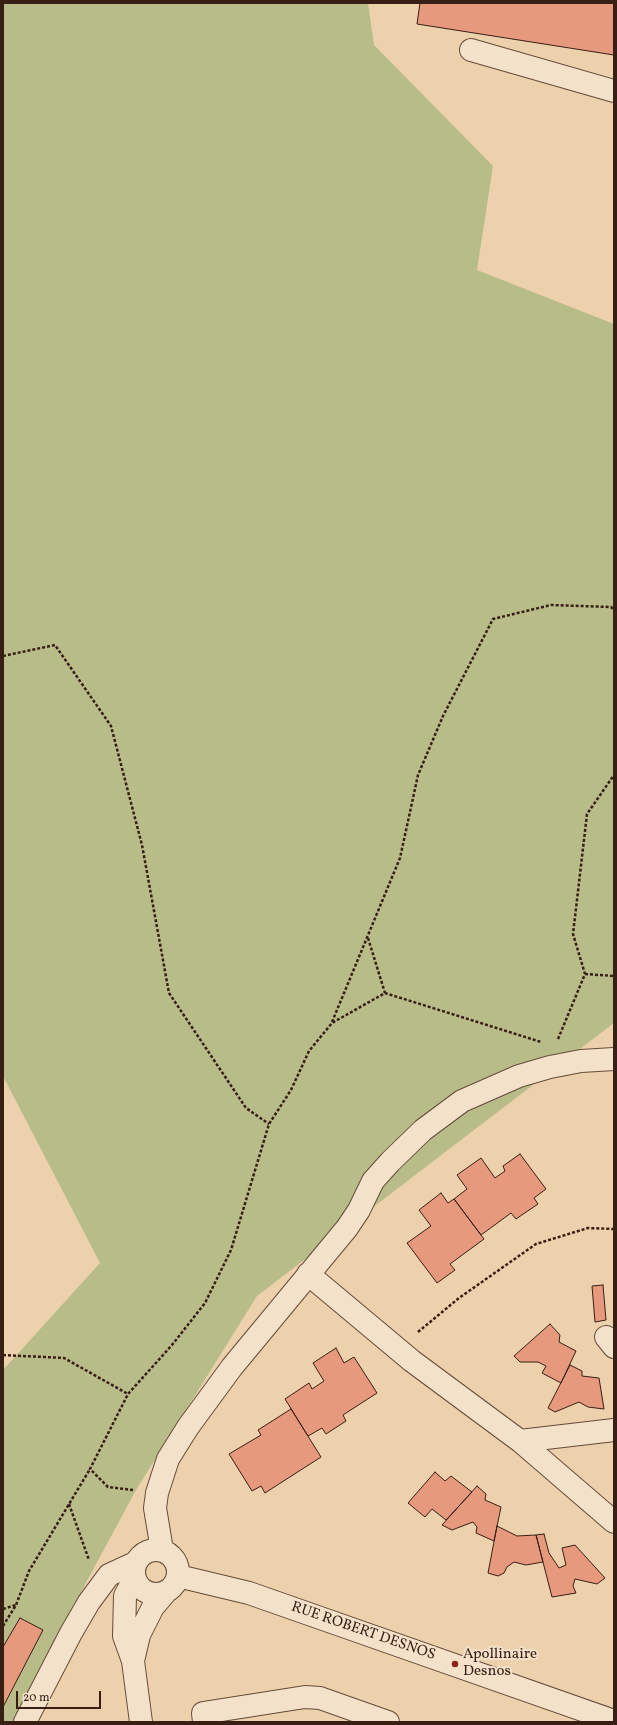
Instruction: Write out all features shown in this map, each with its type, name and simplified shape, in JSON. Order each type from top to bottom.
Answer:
[{"type":"street","points":[[471,50],[614,91]]},
{"type":"street","points":[[162,1550],[155,1508],[157,1493],[168,1459],[188,1427],[232,1367],[347,1228],[359,1210],[373,1181],[390,1162],[424,1130],[462,1101],[519,1076],[552,1057],[581,1061],[614,1059]]},
{"type":"street","points":[[308,1274],[398,1348],[520,1441],[614,1522]]},
{"type":"street","points":[[520,1441],[614,1430]]},
{"type":"street","points":[[133,1661],[139,1635],[153,1607],[176,1583],[178,1576],[175,1561],[162,1550],[150,1550],[144,1553],[125,1596],[124,1636],[133,1661],[141,1722]]},
{"type":"street","points":[[135,1571],[138,1586],[150,1594],[165,1593]]},
{"type":"street","points":[[25,1722],[71,1633],[89,1602],[109,1575],[135,1571]]},
{"type":"street","name":"RUE ROBERT DESNOS","points":[[178,1576],[249,1593],[601,1719]]},
{"type":"street","points":[[204,1722],[203,1713],[305,1697],[320,1698],[388,1722]]},
{"type":"path","points":[[3,1626],[16,1605],[29,1571],[90,1469],[128,1394],[172,1345],[205,1303],[231,1250],[269,1124],[292,1090],[309,1051],[332,1023],[400,858],[418,775],[443,716],[493,619],[551,605],[611,607],[614,610]]},
{"type":"path","points":[[3,656],[55,645],[111,726],[142,845],[169,993],[246,1108],[269,1124]]},
{"type":"path","points":[[385,993],[552,1057],[585,974],[573,934],[587,814],[614,774]]},
{"type":"path","points":[[368,938],[385,993]]},
{"type":"path","points":[[585,974],[614,976]]},
{"type":"path","points":[[332,1023],[385,993]]},
{"type":"path","points":[[398,1348],[459,1298],[536,1244],[588,1228],[614,1229]]},
{"type":"path","points":[[3,1355],[64,1358],[128,1394]]},
{"type":"path","points":[[90,1469],[108,1487],[157,1493]]},
{"type":"path","points":[[69,1504],[91,1566]]},
{"type":"path","points":[[3,1609],[16,1605]]},
{"type":"green space","points":[[3,3],[368,3],[374,45],[493,166],[477,270],[614,324],[614,1023],[257,1296],[136,1490],[46,1657],[17,1722],[3,1722],[3,1370],[100,1263],[3,1076]]},
{"type":"building","points":[[420,3],[614,3],[614,55],[417,24]]},
{"type":"building","points":[[520,1154],[546,1189],[534,1198],[538,1204],[516,1219],[511,1213],[481,1235],[454,1199],[467,1189],[457,1175],[481,1158],[495,1178],[505,1171],[503,1166]]},
{"type":"building","points":[[441,1193],[448,1203],[454,1199],[484,1239],[450,1264],[455,1270],[437,1283],[407,1243],[431,1226],[419,1210]]},
{"type":"building","points":[[603,1285],[606,1320],[595,1322],[592,1286]]},
{"type":"building","points":[[550,1324],[560,1335],[559,1342],[576,1351],[561,1383],[542,1373],[546,1366],[538,1362],[520,1362],[514,1356]]},
{"type":"building","points":[[336,1348],[344,1363],[354,1357],[377,1393],[343,1415],[346,1421],[326,1434],[322,1428],[308,1436],[285,1399],[309,1383],[312,1389],[324,1381],[313,1363]]},
{"type":"building","points":[[570,1365],[582,1371],[582,1376],[599,1378],[604,1409],[588,1407],[579,1402],[555,1412],[548,1408]]},
{"type":"building","points":[[291,1409],[321,1457],[265,1493],[261,1486],[252,1491],[229,1454],[261,1435],[258,1430]]},
{"type":"building","points":[[435,1472],[445,1481],[451,1476],[472,1492],[446,1520],[432,1509],[425,1517],[408,1503]]},
{"type":"building","points":[[477,1486],[486,1494],[485,1500],[501,1507],[494,1541],[476,1533],[477,1527],[473,1522],[452,1530],[442,1525]]},
{"type":"building","points":[[497,1526],[517,1536],[536,1535],[543,1562],[526,1565],[514,1562],[507,1567],[504,1573],[498,1576],[488,1573]]},
{"type":"building","points":[[544,1534],[549,1553],[559,1568],[566,1565],[562,1548],[575,1545],[605,1578],[597,1584],[575,1579],[573,1586],[576,1593],[552,1597],[536,1535]]},
{"type":"building","points":[[20,1618],[43,1630],[3,1707],[3,1647]]},
{"type":"place","name":"Apollinaire Desnos","points":[[455,1664]]}]
